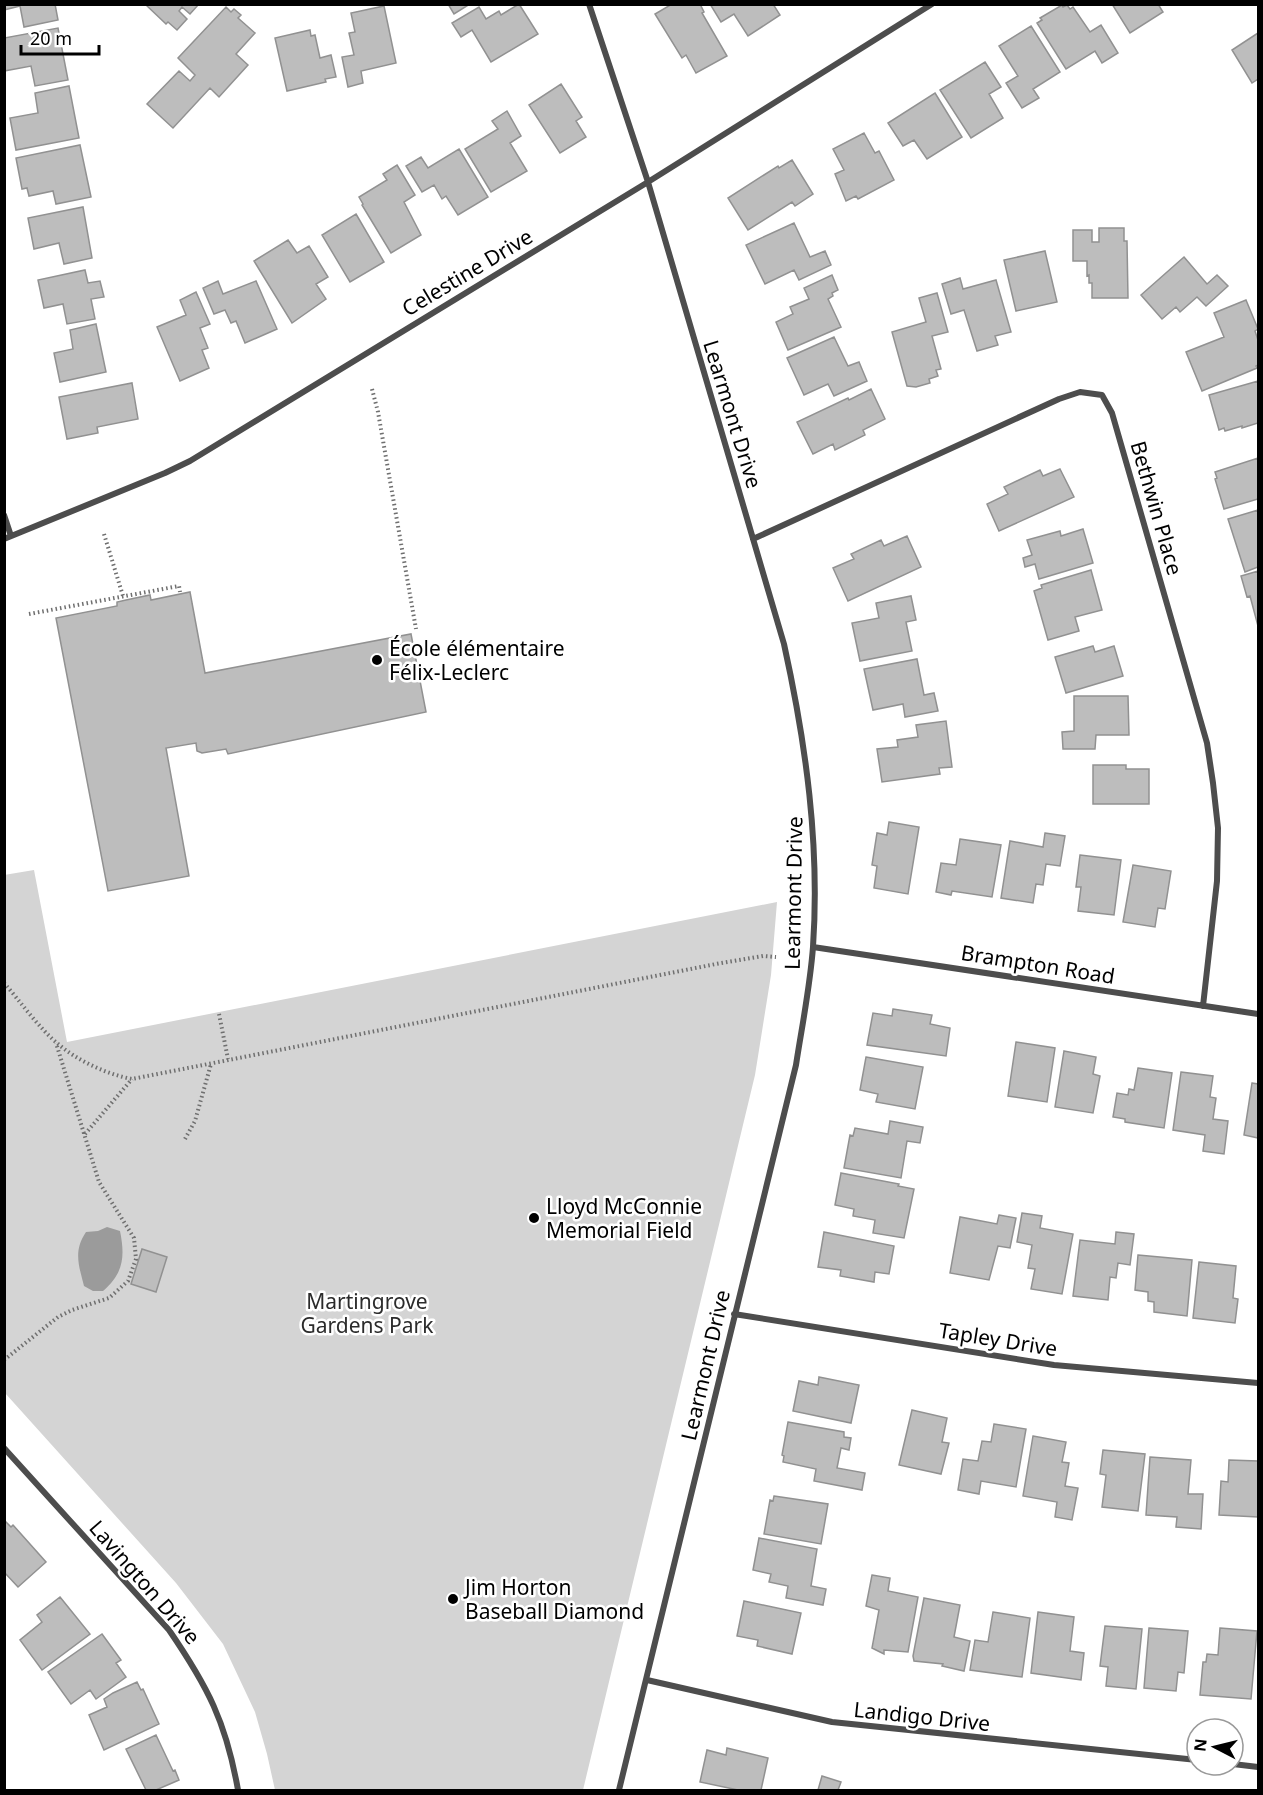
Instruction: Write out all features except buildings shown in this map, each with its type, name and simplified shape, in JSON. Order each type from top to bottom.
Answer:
[{"type":"street","name":"Learmont Drive","points":[[589,4],[648,182],[784,644],[804,750],[811,802],[814,861],[813,947],[796,1065],[619,1791]]},
{"type":"street","name":"Celestine Drive","points":[[8,537],[190,461],[648,182],[932,4]]},
{"type":"street","name":"Bethwin Place","points":[[753,539],[1059,399],[1080,392],[1102,395],[1112,413],[1207,743],[1218,828],[1217,881],[1203,1006]]},
{"type":"street","points":[[4,515],[8,537]]},
{"type":"street","name":"Brampton Road","points":[[813,947],[1258,1014]]},
{"type":"street","name":"Tapley Drive","points":[[734,1314],[1054,1365],[1258,1383]]},
{"type":"street","name":"Lavington Drive","points":[[4,1448],[169,1630],[189,1659],[220,1717],[231,1753],[238,1791]]},
{"type":"street","name":"Landigo Drive","points":[[647,1680],[832,1722],[1185,1760]]},
{"type":"path","points":[[372,389],[417,629]]},
{"type":"path","points":[[104,534],[123,596]]},
{"type":"path","points":[[29,614],[179,586],[180,592]]},
{"type":"path","points":[[4,983],[56,1042],[75,1056],[119,1077],[132,1079],[721,963],[763,956],[776,957]]},
{"type":"path","points":[[219,1014],[228,1059]]},
{"type":"path","points":[[4,1359],[58,1317],[109,1298],[128,1281],[136,1258],[134,1238],[99,1182],[56,1042]]},
{"type":"path","points":[[185,1139],[195,1121],[211,1064]]},
{"type":"path","points":[[84,1135],[132,1079]]},
{"type":"green space","name":"Martingrove Gardens Park","points":[[34,870],[67,1042],[777,902],[771,975],[755,1075],[583,1790],[275,1790],[255,1712],[223,1644],[176,1583],[5,1393],[4,875]]},
{"type":"shaded area","points":[[107,1227],[120,1231],[121,1264],[115,1278],[103,1291],[93,1291],[84,1286],[78,1252],[86,1232],[98,1231]]},
{"type":"place","name":"École élémentaire Félix-Leclerc","points":[[377,660]]},
{"type":"place","name":"Lloyd McConnie Memorial Field","points":[[534,1218]]},
{"type":"place","name":"Jim Horton Baseball Diamond","points":[[453,1599]]}]
